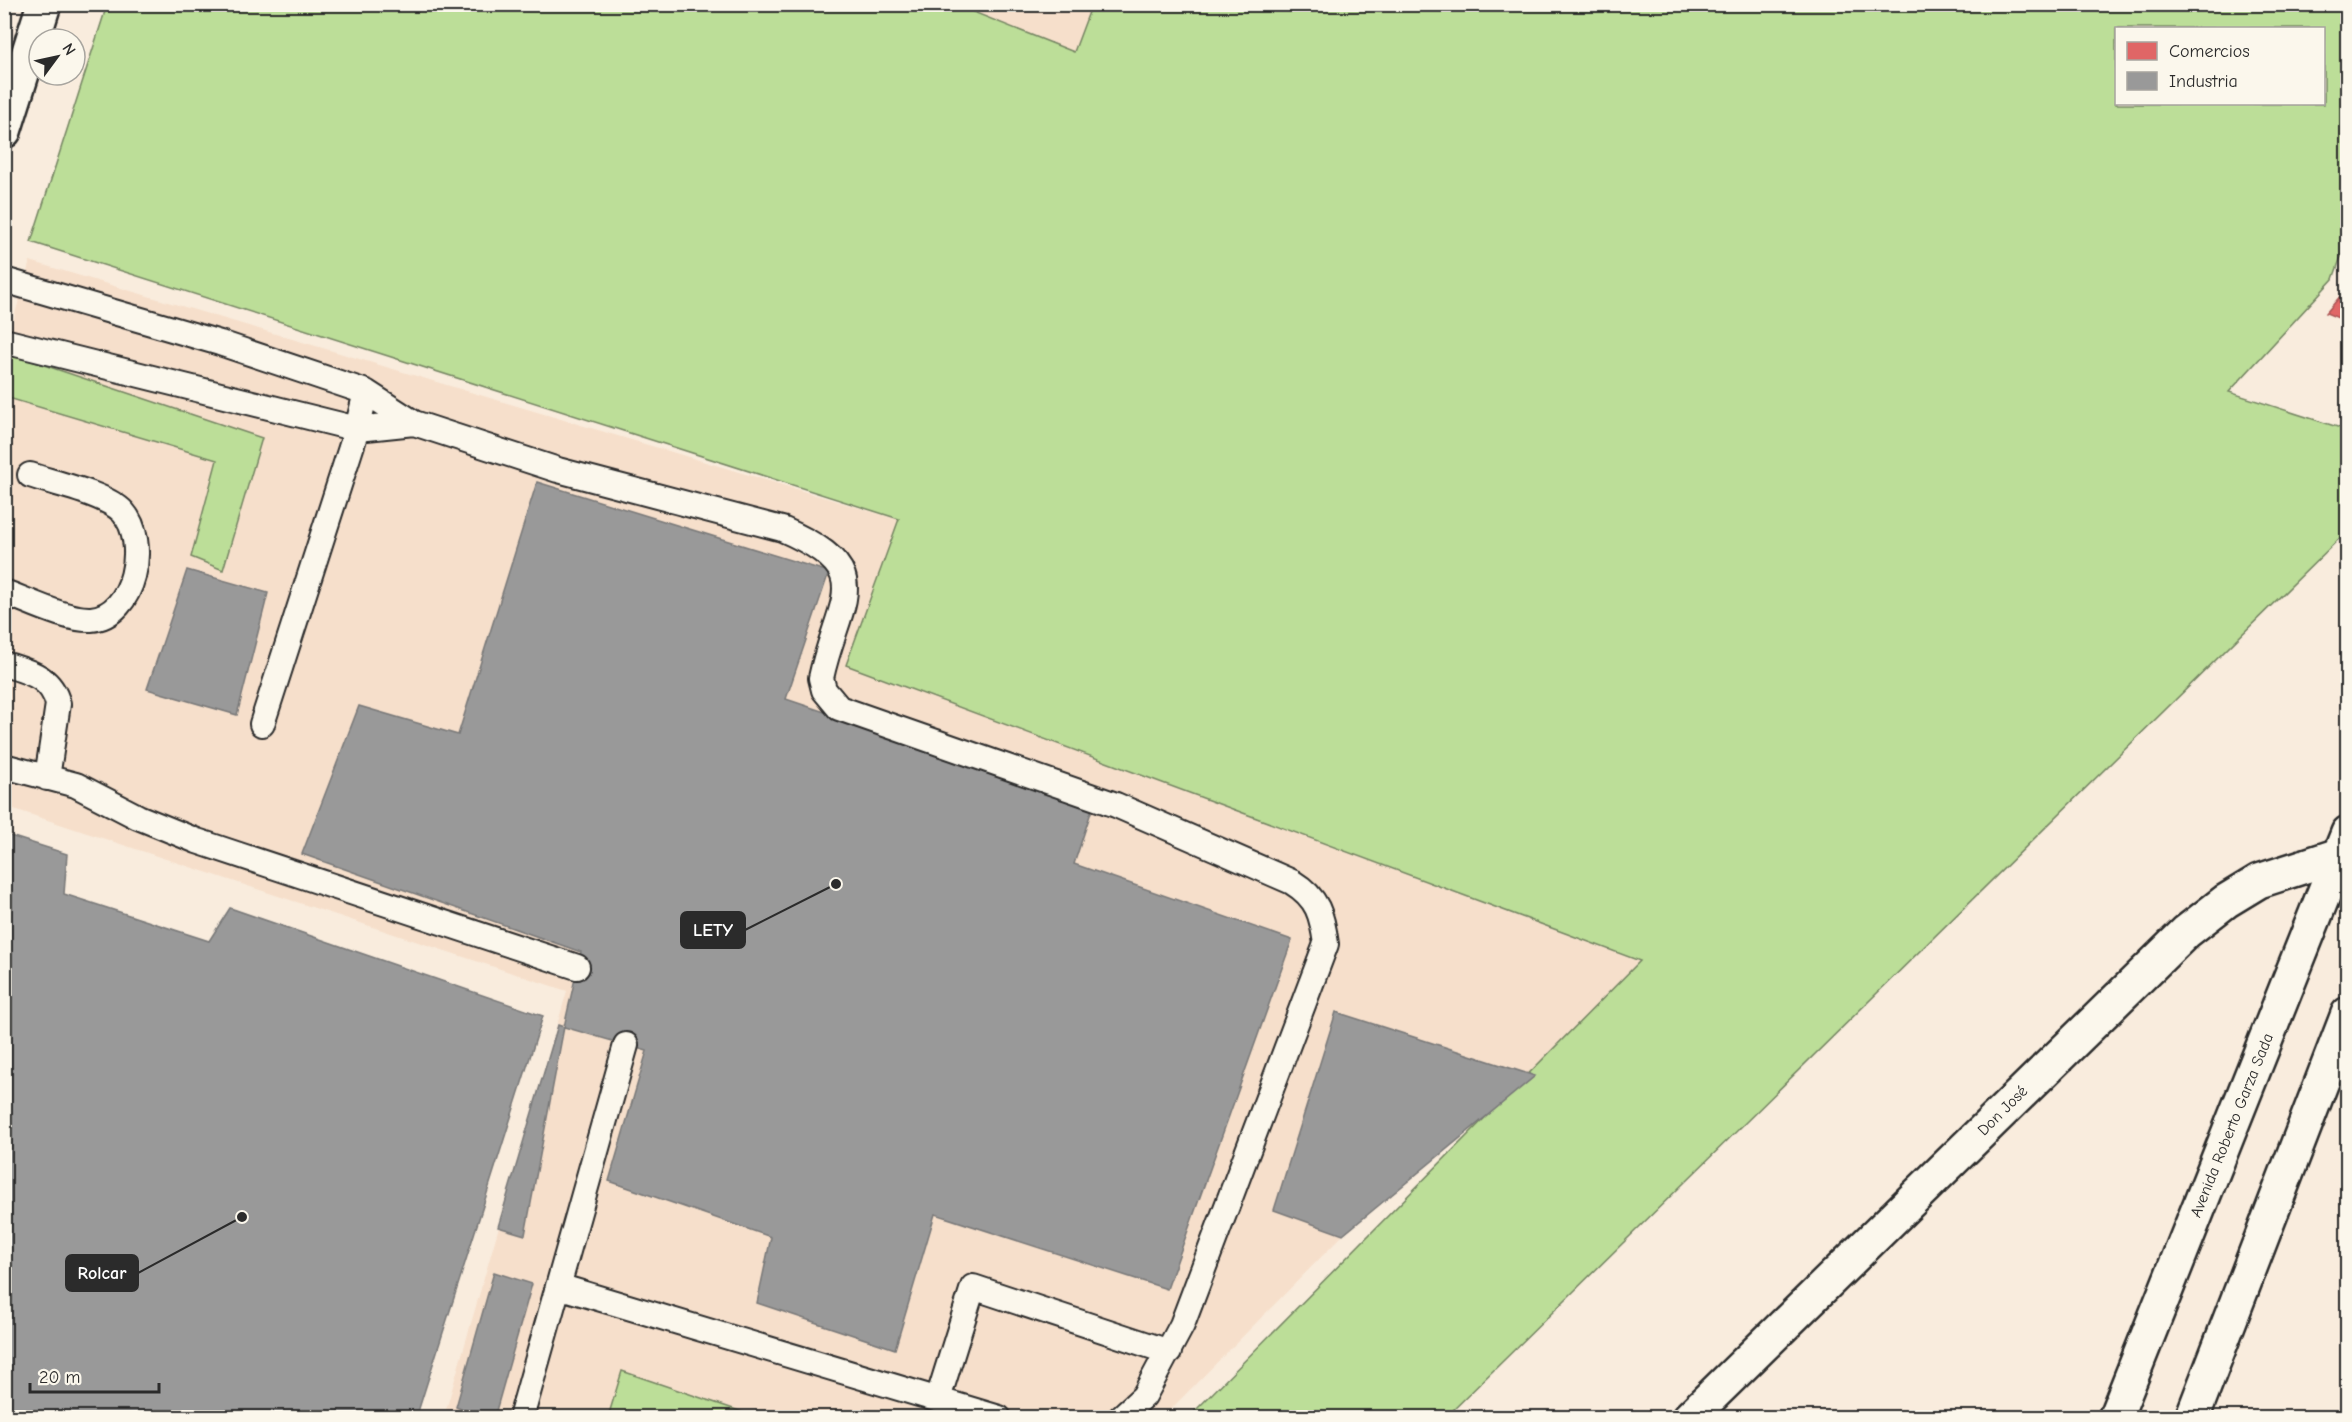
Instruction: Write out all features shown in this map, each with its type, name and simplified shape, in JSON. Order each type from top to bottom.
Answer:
[{"type":"street","points":[[4,131],[44,4]]},
{"type":"street","name":"Don José","points":[[1689,1418],[2186,932],[2226,901],[2259,881],[2345,849]]},
{"type":"street","name":"Avenida Roberto Garza Sada","points":[[2115,1418],[2345,849]]},
{"type":"street","points":[[2192,1418],[2348,1014]]},
{"type":"lane","points":[[4,280],[220,343],[366,393],[414,423],[558,470],[782,529],[808,540],[824,550],[839,566],[846,580],[846,599],[821,678],[824,690],[839,708],[1116,805],[1308,892],[1323,921],[1326,944],[1182,1325],[1144,1396],[1120,1418]]},
{"type":"lane","points":[[4,341],[357,429],[414,423]]},
{"type":"lane","points":[[262,724],[357,429],[366,393]]},
{"type":"lane","points":[[4,592],[77,618],[93,619],[110,614],[121,602],[138,552],[135,533],[122,512],[110,502],[30,475]]},
{"type":"lane","points":[[4,664],[38,674],[55,694],[58,704],[47,778]]},
{"type":"lane","points":[[4,766],[76,785],[138,817],[197,841],[577,967]]},
{"type":"lane","points":[[521,1418],[626,1045]]},
{"type":"lane","points":[[558,1286],[995,1417]]},
{"type":"lane","points":[[938,1399],[974,1287],[1169,1352]]},
{"type":"shaded area","points":[[956,5],[1094,5],[1076,53]]},
{"type":"shaded area","points":[[30,261],[900,520],[846,665],[1641,962],[1535,1076],[1343,1235],[1163,1417],[444,1417],[567,991],[5,806],[4,353]]},
{"type":"green space","points":[[1092,4],[2347,5],[2347,240],[2333,279],[2229,392],[2347,430],[2347,531],[1446,1417],[1189,1417],[1640,961],[846,665],[899,519],[31,242],[81,87],[87,87],[87,67],[107,5],[956,5],[1074,52]]},
{"type":"green space","points":[[5,352],[262,438],[223,570],[191,557],[217,460],[5,397]]},
{"type":"green space","points":[[622,1371],[757,1417],[608,1417]]},
{"type":"building: Comercios","points":[[2348,287],[2348,322],[2326,313]]},
{"type":"building: Industria","points":[[537,482],[829,572],[786,699],[1094,803],[1074,864],[1292,940],[1167,1289],[935,1214],[895,1349],[757,1303],[771,1237],[609,1181],[647,1051],[564,1027],[581,952],[302,854],[359,706],[458,735]]},
{"type":"building: Industria","points":[[187,570],[268,593],[237,715],[147,689]]},
{"type":"building: Industria","points":[[4,834],[67,854],[64,894],[209,941],[230,908],[543,1016],[416,1418],[4,1418]]},
{"type":"building: Industria","points":[[1336,1012],[1535,1076],[1343,1235],[1274,1210]]},
{"type":"building: Industria","points":[[558,1025],[564,1027],[525,1235],[498,1227]]},
{"type":"building: Industria","points":[[494,1272],[532,1284],[494,1418],[485,1418],[456,1407]]},
{"type":"place","name":"LETY","points":[[836,884]]},
{"type":"place","name":"Rolcar","points":[[242,1217]]}]
